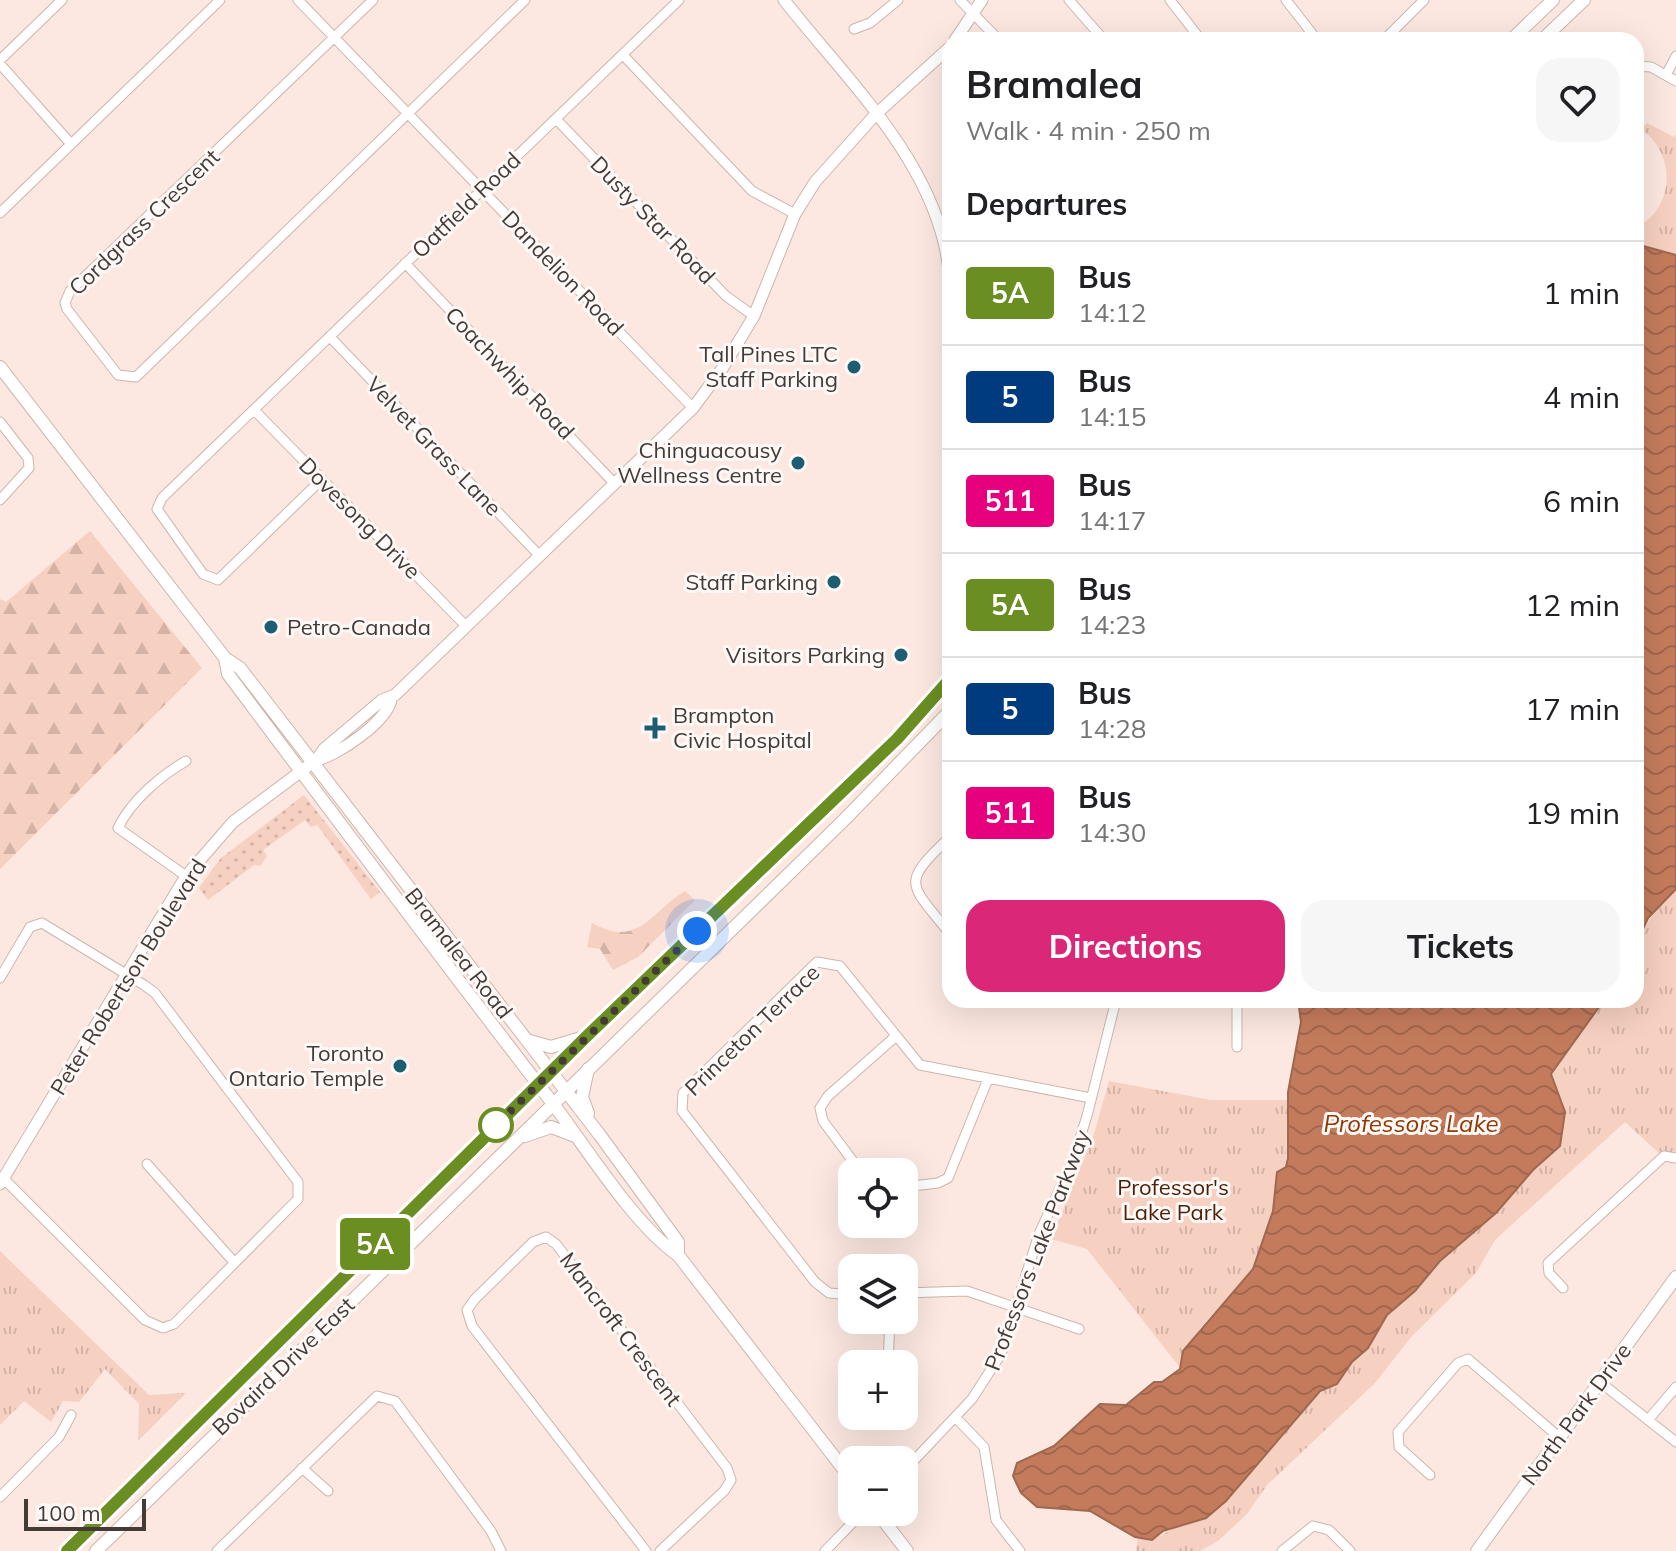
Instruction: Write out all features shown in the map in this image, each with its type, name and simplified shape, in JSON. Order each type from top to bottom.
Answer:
[{"type":"main road","points":[[1519,32],[1553,0]]},
{"type":"main road","points":[[1550,32],[1584,0]]},
{"type":"main road","name":"Bramalea Road","points":[[0,367],[225,658],[240,668],[315,761],[525,1036],[678,1242],[678,1255]]},
{"type":"main road","name":"Bramalea Road","points":[[225,658],[228,674],[537,1084],[664,1245],[678,1255],[838,1462]]},
{"type":"main road","name":"Bovaird Drive East","points":[[67,1551],[537,1084],[897,739],[942,688]]},
{"type":"main road","name":"Bovaird Drive East","points":[[96,1551],[845,819],[942,719]]},
{"type":"main road","points":[[525,1036],[535,1044],[551,1047],[587,1036]]},
{"type":"main road","points":[[590,1065],[582,1097],[599,1134]]},
{"type":"main road","points":[[512,1143],[546,1127],[564,1130],[579,1138]]},
{"type":"main road","name":"North Park Drive","points":[[1477,1551],[1676,1277]]},
{"type":"main road","points":[[888,1526],[907,1551]]},
{"type":"street","points":[[62,0],[0,62],[71,144]]},
{"type":"street","points":[[0,213],[220,0]]},
{"type":"street","name":"Dandelion Road","points":[[298,0],[693,408]]},
{"type":"street","points":[[336,37],[373,0]]},
{"type":"street","points":[[408,112],[525,0]]},
{"type":"street","name":"Oatfield Road","points":[[321,480],[221,578],[213,579],[203,574],[159,514],[159,502],[679,0]]},
{"type":"street","points":[[784,0],[903,151],[937,212],[942,239]]},
{"type":"street","points":[[854,29],[870,23],[898,0]]},
{"type":"street","points":[[960,0],[992,32]]},
{"type":"street","points":[[961,32],[982,0]]},
{"type":"street","points":[[1069,0],[1097,32]]},
{"type":"street","points":[[1170,0],[1195,32]]},
{"type":"street","points":[[1286,0],[1311,32]]},
{"type":"street","points":[[1392,32],[1424,0]]},
{"type":"street","name":"Cordgrass Crescent","points":[[336,37],[66,296],[67,309],[118,375],[136,377],[408,112]]},
{"type":"street","name":"Peter Robertson Boulevard","points":[[2,1182],[186,876],[233,822],[315,761],[330,758],[359,737],[389,707],[391,699],[538,554],[693,408],[722,369],[754,316],[795,214],[815,182],[875,115],[942,54]]},
{"type":"street","points":[[623,55],[752,191],[795,214]]},
{"type":"street","points":[[1666,75],[1676,56]]},
{"type":"street","points":[[1644,67],[1651,67],[1676,81]]},
{"type":"street","name":"Dusty Star Road","points":[[556,119],[726,296],[754,316]]},
{"type":"street","name":"Coachwhip Road","points":[[405,263],[614,483]]},
{"type":"street","name":"Velvet Grass Lane","points":[[331,338],[538,554]]},
{"type":"street","name":"Dovesong Drive","points":[[254,410],[466,626]]},
{"type":"street","points":[[0,422],[28,458],[29,468],[0,500]]},
{"type":"street","points":[[186,761],[170,770],[136,803],[118,828],[186,876]]},
{"type":"street","points":[[942,844],[920,865],[914,878],[915,889],[942,924]]},
{"type":"street","points":[[0,978],[30,927],[42,923],[155,993],[298,1182],[298,1199],[233,1261],[174,1324],[163,1328],[145,1320],[2,1182]]},
{"type":"street","name":"Princeton Terrace","points":[[838,1294],[829,1293],[815,1282],[682,1111],[680,1102],[683,1093],[817,962],[840,966],[920,1065],[1091,1098]]},
{"type":"street","name":"Professors Lake Parkway","points":[[918,1456],[988,1379],[1017,1308],[1039,1234],[1073,1160],[1114,1008]]},
{"type":"street","points":[[1237,1008],[1237,1047]]},
{"type":"street","points":[[851,1158],[823,1121],[820,1108],[828,1096],[895,1037]]},
{"type":"street","points":[[918,1185],[938,1183],[948,1178],[988,1079]]},
{"type":"street","points":[[1563,1288],[1549,1273],[1548,1263],[1664,1156],[1676,1158]]},
{"type":"street","points":[[147,1164],[233,1261]]},
{"type":"street","name":"Mancroft Crescent","points":[[646,1551],[472,1326],[467,1310],[475,1299],[533,1242],[546,1237],[556,1244],[727,1468],[731,1480],[724,1491],[660,1551]]},
{"type":"street","points":[[918,1293],[967,1291],[1079,1329]]},
{"type":"street","points":[[1430,1475],[1399,1447],[1398,1432],[1458,1363],[1468,1359],[1560,1438]]},
{"type":"street","points":[[1600,1382],[1676,1442]]},
{"type":"street","points":[[1648,1420],[1676,1387]]},
{"type":"street","points":[[217,1551],[377,1396],[395,1401],[491,1531],[501,1551]]},
{"type":"street","points":[[0,1497],[59,1437],[71,1415]]},
{"type":"street","points":[[955,1417],[984,1447],[996,1520],[1020,1551]]},
{"type":"street","points":[[302,1468],[328,1491]]},
{"type":"street","points":[[825,1551],[849,1526]]},
{"type":"street","points":[[1282,1551],[1313,1526],[1329,1530],[1350,1551]]},
{"type":"green space","points":[[1647,123],[1674,137],[1676,134],[1676,255],[1644,246],[1644,222],[1659,207],[1667,180],[1661,152],[1644,132]]},
{"type":"green space","points":[[90,531],[202,668],[0,869],[0,599],[6,602]]},
{"type":"green space","points":[[304,795],[380,892],[371,899],[317,825],[311,827],[305,820],[263,850],[267,856],[260,866],[254,865],[208,900],[199,888],[221,858]]},
{"type":"green space","points":[[1676,889],[1676,1152],[1660,1154],[1625,1122],[1495,1240],[1476,1273],[1412,1336],[1375,1383],[1267,1485],[1247,1514],[1218,1541],[1200,1551],[1136,1551],[1138,1538],[1152,1540],[1226,1501],[1320,1391],[1337,1384],[1352,1362],[1368,1348],[1387,1315],[1415,1291],[1440,1261],[1496,1213],[1533,1170],[1560,1146],[1551,1074],[1598,1008],[1644,1008],[1644,929]]},
{"type":"green space","points":[[685,891],[695,900],[638,957],[613,970],[600,949],[587,947],[592,923],[608,930],[633,930]]},
{"type":"green space","name":"Professor's Lake Park","points":[[1109,1081],[1211,1100],[1288,1100],[1286,1167],[1277,1173],[1271,1223],[1264,1248],[1244,1282],[1191,1341],[1181,1369],[1087,1249],[1051,1239],[1094,1134]]},
{"type":"green space","points":[[0,1251],[149,1395],[186,1393],[138,1441],[139,1404],[105,1369],[79,1402],[63,1401],[51,1422],[24,1401],[0,1425]]},
{"type":"water","points":[[1644,246],[1676,255],[1676,889],[1648,918],[1644,927]]},
{"type":"water","name":"Professors Lake","points":[[1299,1008],[1598,1008],[1551,1074],[1565,1112],[1560,1146],[1533,1170],[1496,1213],[1440,1261],[1415,1291],[1387,1315],[1368,1348],[1352,1362],[1337,1384],[1320,1391],[1226,1501],[1206,1518],[1163,1531],[1152,1540],[1135,1537],[1090,1511],[1037,1507],[1021,1493],[1013,1476],[1017,1463],[1054,1446],[1100,1404],[1126,1405],[1154,1382],[1162,1382],[1180,1369],[1183,1351],[1253,1269],[1273,1211],[1277,1172],[1286,1167],[1288,1158],[1288,1092],[1301,1022]]},
{"type":"bus line","name":"5A","points":[[67,1551],[587,1036],[897,739],[942,688]]},
{"type":"place","name":"Tall Pines LTC Staff Parking","points":[[854,367]]},
{"type":"place","name":"Chinguacousy Wellness Centre","points":[[798,463]]},
{"type":"place","name":"Staff Parking","points":[[834,582]]},
{"type":"place","name":"Petro-Canada","points":[[271,627]]},
{"type":"place","name":"Visitors Parking","points":[[901,655]]},
{"type":"place","name":"Brampton Civic Hospital","points":[[655,728]]},
{"type":"place","name":"Toronto Ontario Temple","points":[[400,1066]]},
{"type":"route","points":[[496,1125],[488,1133],[697,931]]}]
